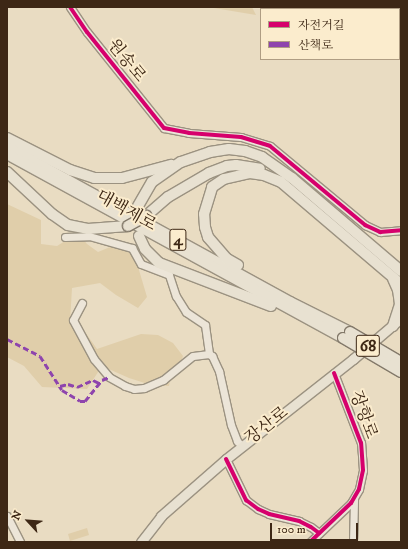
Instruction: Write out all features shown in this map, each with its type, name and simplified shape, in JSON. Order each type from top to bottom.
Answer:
[{"type":"highway","points":[[7,138],[70,170],[94,178],[122,178],[181,162],[210,152],[229,149],[245,151],[262,157],[292,178],[398,271],[401,284]]},
{"type":"highway","name":"대백제로","points":[[7,146],[290,306]]},
{"type":"highway","name":"대백제로","points":[[7,154],[346,335]]},
{"type":"highway","points":[[138,206],[152,182],[181,162]]},
{"type":"highway","points":[[7,172],[52,214],[68,225],[88,229],[128,226],[146,216],[181,189],[209,172],[227,166],[246,165],[268,171],[398,271]]},
{"type":"highway","points":[[281,182],[264,175],[250,172],[224,179],[212,187],[204,214],[204,227],[208,237],[227,259],[272,285],[290,306]]},
{"type":"highway","points":[[139,236],[145,249],[159,263],[170,269],[220,285],[264,304],[290,306]]},
{"type":"highway","points":[[392,326],[400,304],[398,271]]},
{"type":"highway","points":[[346,335],[401,362]]},
{"type":"highway","points":[[346,335],[401,372]]},
{"type":"main road","name":"장산로","points":[[141,542],[161,516],[226,459],[401,318]]},
{"type":"street","name":"원송로","points":[[70,7],[87,32],[164,128],[189,133],[241,137],[270,146],[365,225],[380,232],[401,230]]},
{"type":"street","points":[[65,237],[89,236],[132,248],[141,264],[169,275],[176,296],[186,312],[205,325],[209,354],[216,362],[231,425],[237,441],[242,446]]},
{"type":"street","points":[[82,303],[73,320],[94,359],[109,377],[125,386],[134,389],[153,385],[163,380],[193,356],[209,354]]},
{"type":"street","name":"장항로","points":[[310,542],[354,499],[359,489],[363,470],[363,452],[334,373]]},
{"type":"street","points":[[226,459],[246,500],[268,514],[299,521],[319,533]]},
{"type":"street","points":[[354,499],[354,542]]},
{"type":"street","points":[[7,516],[20,542]]},
{"type":"shaded area","points":[[208,7],[252,7],[256,15]]},
{"type":"shaded area","points":[[7,204],[41,220],[41,244],[57,246],[78,233],[87,244],[98,252],[120,243],[136,260],[147,297],[138,308],[116,295],[100,283],[72,288],[70,322],[85,332],[97,349],[141,334],[158,335],[173,343],[183,356],[180,365],[172,369],[169,386],[151,385],[129,378],[102,366],[87,389],[42,387],[24,366],[7,357]]},
{"type":"shaded area","points":[[87,528],[89,535],[70,541],[68,534]]},
{"type":"marked path","points":[[7,339],[40,356],[62,390],[80,401],[85,401],[102,380],[109,377]]},
{"type":"marked path","points":[[60,386],[68,384],[77,387],[93,380],[99,383]]},
{"type":"cycle path","points":[[70,7],[87,32],[164,128],[189,133],[241,137],[270,146],[365,225],[380,232],[401,230]]},
{"type":"cycle path","points":[[310,542],[351,503],[359,489],[363,470],[361,443],[334,373]]},
{"type":"cycle path","points":[[226,459],[246,500],[258,509],[269,514],[299,521],[319,533]]}]
